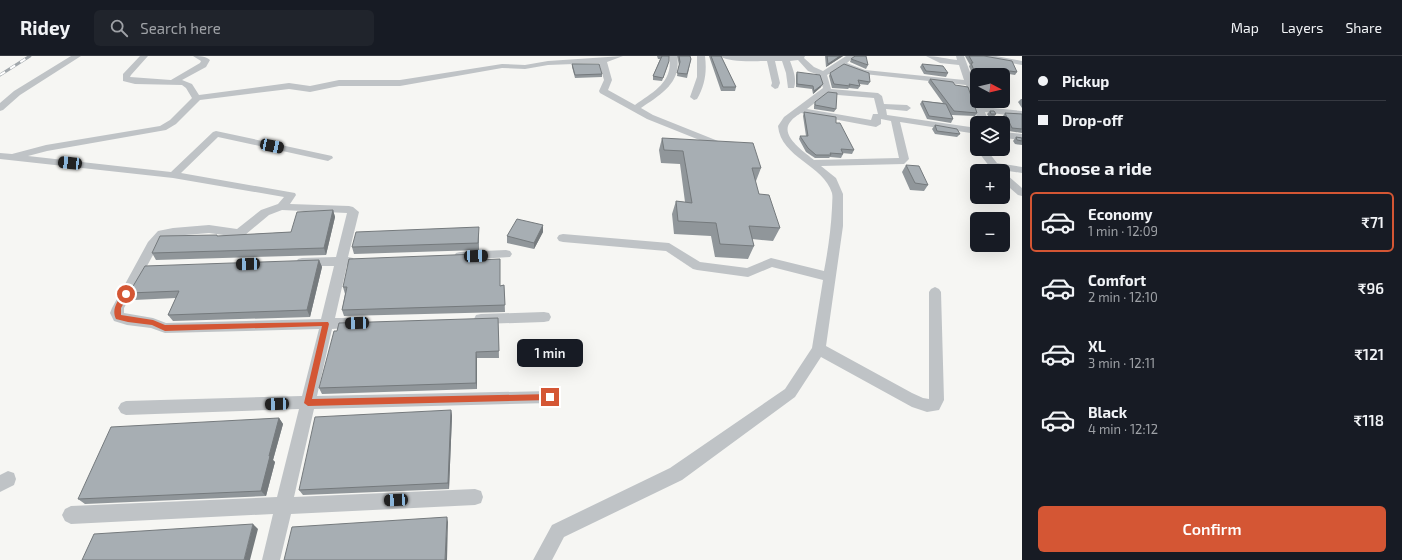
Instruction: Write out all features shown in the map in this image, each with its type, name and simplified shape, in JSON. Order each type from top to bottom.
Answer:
[{"type":"street","points":[[0,108],[17,93],[77,56]]},
{"type":"street","points":[[144,56],[126,74],[126,79],[135,81],[184,82],[189,86],[197,98]]},
{"type":"street","points":[[173,82],[203,66],[206,60],[197,56]]},
{"type":"street","points":[[12,157],[46,148],[163,128],[173,122],[197,98],[289,86],[315,88],[339,83],[400,83],[502,66],[525,67],[548,62],[602,60],[619,56]]},
{"type":"street","points":[[636,108],[661,89],[673,77],[676,64],[673,56]]},
{"type":"street","points":[[694,97],[701,82],[703,69],[701,56]]},
{"type":"street","points":[[724,56],[745,60],[801,57],[811,69],[823,74]]},
{"type":"street","points":[[823,74],[841,64],[851,56]]},
{"type":"street","points":[[841,64],[864,72],[970,83],[961,60],[943,61],[930,56]]},
{"type":"street","points":[[983,56],[1022,63]]},
{"type":"street","points":[[771,59],[775,86]]},
{"type":"street","points":[[785,59],[790,73],[791,86]]},
{"type":"street","points":[[602,60],[608,80],[603,91],[650,117],[731,149]]},
{"type":"street","points":[[542,560],[558,530],[676,474],[790,393],[819,349],[836,226],[838,194],[832,180],[796,150],[784,136],[783,126],[787,119],[827,89],[823,74]]},
{"type":"street","points":[[824,91],[878,96],[883,117]]},
{"type":"street","points":[[880,106],[907,108]]},
{"type":"street","points":[[982,116],[979,109],[1022,114]]},
{"type":"street","points":[[800,110],[876,124],[876,116],[970,132]]},
{"type":"street","points":[[813,163],[900,162],[904,160],[895,119]]},
{"type":"street","points":[[173,175],[216,134],[328,158]]},
{"type":"street","points":[[1010,136],[1022,137]]},
{"type":"street","points":[[0,156],[173,175],[291,195],[282,207]]},
{"type":"street","points":[[1010,169],[1022,170]]},
{"type":"street","points":[[1010,183],[1022,193]]},
{"type":"street","points":[[271,560],[285,505],[326,324],[340,261],[353,212],[349,209],[282,207],[274,208],[263,213],[238,233],[209,229],[162,234],[154,242],[118,308],[117,313],[122,319],[153,323],[165,328],[326,324],[372,322]]},
{"type":"street","points":[[563,238],[669,247],[698,266],[748,273],[771,262],[829,277]]},
{"type":"street","points":[[451,257],[506,254]]},
{"type":"street","points":[[292,263],[364,260]]},
{"type":"street","points":[[141,267],[157,267]]},
{"type":"street","points":[[819,349],[912,400],[929,407],[934,405],[937,400],[936,292]]},
{"type":"street","points":[[472,320],[544,317]]},
{"type":"street","points":[[126,408],[550,397]]},
{"type":"street","points":[[71,515],[475,497]]},
{"type":"building","points":[[662,56],[669,56],[669,61],[663,78],[653,76]]},
{"type":"building","points":[[679,56],[690,56],[691,59],[687,74],[677,73],[680,62]]},
{"type":"building","points":[[711,56],[721,56],[736,87],[723,87]]},
{"type":"building","points":[[827,56],[840,56],[828,64]]},
{"type":"building","points":[[855,56],[866,56],[868,65],[851,59]]},
{"type":"building","points":[[969,56],[984,56],[1012,61],[1017,72],[1010,71],[1010,68],[973,68],[971,63],[973,63]]},
{"type":"building","points":[[572,64],[599,64],[602,74],[575,75]]},
{"type":"building","points":[[844,64],[869,73],[870,82],[858,80],[860,86],[834,84],[830,73]]},
{"type":"building","points":[[922,64],[943,66],[948,73],[926,71]]},
{"type":"building","points":[[797,72],[820,75],[823,84],[814,91],[813,86],[797,84]]},
{"type":"building","points":[[930,79],[953,82],[955,85],[968,87],[970,93],[970,108],[975,108],[977,113],[954,111]]},
{"type":"building","points":[[828,92],[837,93],[836,109],[815,105],[815,102]]},
{"type":"building","points":[[922,101],[946,104],[953,119],[929,116]]},
{"type":"building","points":[[990,111],[994,111],[996,114],[991,114]]},
{"type":"building","points":[[804,112],[836,117],[836,123],[840,123],[854,150],[841,149],[843,154],[830,153],[831,155],[816,155],[808,148],[800,136],[808,136]]},
{"type":"building","points":[[1005,113],[1022,114],[1022,129],[1012,128],[1010,124],[1010,116],[1006,116]]},
{"type":"building","points":[[935,125],[957,129],[960,134],[937,131]]},
{"type":"building","points":[[1016,137],[1022,138],[1022,141],[1017,140]]},
{"type":"building","points":[[662,138],[753,143],[761,168],[752,168],[759,194],[769,195],[780,228],[749,226],[754,246],[720,244],[716,223],[678,221],[676,201],[692,203],[683,151],[664,150]]},
{"type":"building","points":[[906,165],[919,166],[928,185],[915,183]]},
{"type":"building","points":[[333,210],[324,248],[152,253],[160,236],[217,236],[291,232],[297,212]]},
{"type":"building","points":[[517,219],[543,225],[534,243],[507,236]]},
{"type":"building","points":[[479,227],[478,243],[352,247],[356,232]]},
{"type":"building","points":[[478,254],[478,260],[500,259],[500,286],[504,285],[505,305],[342,310],[347,287],[343,287],[349,259]]},
{"type":"building","points":[[319,260],[307,310],[168,315],[179,291],[129,293],[145,266]]},
{"type":"building","points":[[498,318],[499,351],[476,352],[476,383],[319,388],[334,331],[337,331],[339,323]]},
{"type":"building","points":[[451,410],[448,483],[299,490],[315,417]]},
{"type":"building","points":[[279,418],[261,491],[78,499],[111,427]]},
{"type":"building","points":[[447,517],[445,560],[284,560],[292,527]]},
{"type":"building","points":[[253,524],[244,560],[82,560],[94,534]]},
{"type":"railway","points":[[0,75],[30,56]]},
{"type":"route","points":[[126,294],[118,308],[117,313],[119,317],[122,319],[153,323],[165,328],[326,324],[308,403],[550,397]]}]
